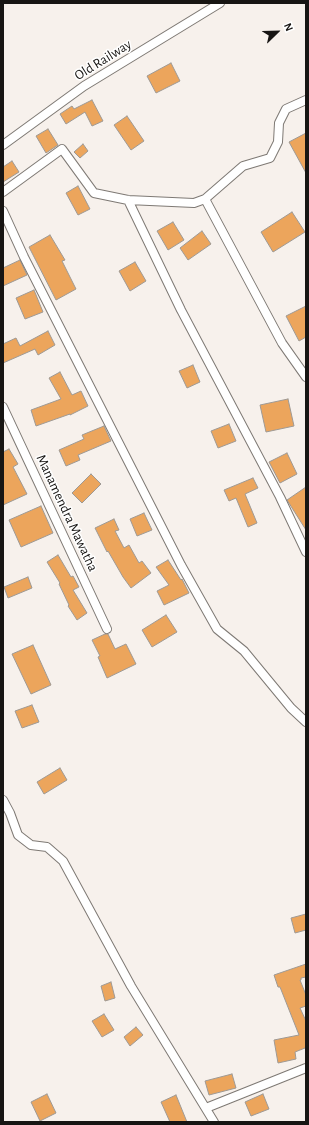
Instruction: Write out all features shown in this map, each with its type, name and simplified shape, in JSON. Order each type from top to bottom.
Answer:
[{"type":"street","name":"Old Railway","points":[[3,145],[84,86],[220,3]]},
{"type":"street","points":[[3,192],[62,149],[94,193],[128,200],[194,203],[205,199],[243,166],[270,158],[278,142],[279,123],[286,109],[306,100]]},
{"type":"street","points":[[205,199],[282,343],[306,377]]},
{"type":"street","points":[[128,200],[181,310],[280,497],[306,552]]},
{"type":"street","points":[[3,211],[28,264],[177,558],[217,629],[244,651],[291,708],[306,722]]},
{"type":"street","name":"Manamendra Mawatha","points":[[3,407],[107,629]]},
{"type":"street","points":[[3,800],[10,813],[18,835],[31,845],[47,846],[63,861],[131,986],[214,1122]]},
{"type":"street","points":[[206,1108],[306,1068]]},
{"type":"building","points":[[171,63],[180,81],[156,93],[147,76]]},
{"type":"building","points":[[92,100],[103,121],[92,126],[85,112],[66,124],[60,114],[72,106],[74,109]]},
{"type":"building","points":[[127,116],[144,141],[131,150],[114,125]]},
{"type":"building","points":[[48,129],[58,145],[46,153],[36,136]]},
{"type":"building","points":[[306,133],[306,173],[289,142]]},
{"type":"building","points":[[83,144],[88,151],[80,158],[74,152]]},
{"type":"building","points":[[12,161],[19,172],[3,182],[3,167]]},
{"type":"building","points":[[78,186],[90,209],[78,215],[66,193]]},
{"type":"building","points":[[292,212],[305,232],[273,252],[261,232]]},
{"type":"building","points":[[173,222],[184,240],[168,250],[157,231]]},
{"type":"building","points":[[202,231],[211,244],[188,260],[180,248]]},
{"type":"building","points":[[50,235],[65,260],[62,261],[76,289],[56,300],[29,247]]},
{"type":"building","points":[[20,260],[27,275],[3,286],[3,268]]},
{"type":"building","points":[[135,262],[146,281],[130,291],[119,271]]},
{"type":"building","points":[[34,290],[43,312],[25,319],[16,298]]},
{"type":"building","points":[[306,306],[306,337],[299,341],[286,316]]},
{"type":"building","points":[[48,331],[55,345],[38,355],[35,349],[3,363],[3,344],[16,338],[20,346]]},
{"type":"building","points":[[193,365],[200,382],[187,388],[179,371]]},
{"type":"building","points":[[60,372],[72,395],[81,391],[88,406],[70,415],[36,426],[31,410],[61,399],[49,378]]},
{"type":"building","points":[[288,399],[294,426],[266,432],[260,405]]},
{"type":"building","points":[[229,424],[236,441],[218,448],[211,431]]},
{"type":"building","points":[[104,426],[111,441],[78,455],[80,460],[66,466],[59,450],[84,439],[82,435]]},
{"type":"building","points":[[9,449],[18,464],[13,467],[27,494],[3,505],[3,452]]},
{"type":"building","points":[[287,453],[297,474],[280,483],[269,462]]},
{"type":"building","points":[[91,474],[101,484],[82,503],[72,493]]},
{"type":"building","points":[[253,478],[258,488],[245,494],[257,523],[248,527],[236,498],[229,501],[224,490]]},
{"type":"building","points":[[306,487],[306,530],[287,500]]},
{"type":"building","points":[[41,506],[53,533],[21,547],[9,520]]},
{"type":"building","points":[[144,513],[152,530],[137,536],[130,519]]},
{"type":"building","points":[[114,519],[119,530],[115,531],[124,548],[129,545],[139,563],[142,561],[151,573],[131,588],[108,551],[107,552],[95,528]]},
{"type":"building","points":[[58,555],[71,577],[73,576],[79,587],[73,590],[87,613],[77,620],[68,606],[69,605],[59,584],[60,583],[47,562]]},
{"type":"building","points":[[168,560],[181,580],[182,579],[189,593],[164,605],[157,591],[169,585],[156,567]]},
{"type":"building","points":[[28,577],[32,588],[8,598],[4,587]]},
{"type":"building","points":[[166,615],[177,632],[152,647],[142,630]]},
{"type":"building","points":[[108,634],[115,649],[126,644],[136,664],[107,678],[98,657],[100,656],[92,640]]},
{"type":"building","points":[[33,645],[51,685],[31,694],[12,654]]},
{"type":"building","points":[[32,705],[39,722],[22,728],[15,711]]},
{"type":"building","points":[[60,768],[67,780],[44,794],[37,782]]},
{"type":"building","points":[[306,914],[306,930],[295,933],[291,918]]},
{"type":"building","points":[[306,964],[306,977],[301,978],[300,980],[306,995],[306,1006],[300,1008],[306,1021],[306,1050],[305,1048],[295,1052],[296,1059],[278,1063],[274,1040],[299,1035],[274,975]]},
{"type":"building","points":[[111,982],[115,998],[105,1001],[101,986]]},
{"type":"building","points":[[104,1014],[114,1030],[102,1037],[92,1021]]},
{"type":"building","points":[[136,1027],[143,1035],[130,1046],[124,1037]]},
{"type":"building","points":[[232,1074],[236,1088],[209,1095],[205,1081]]},
{"type":"building","points":[[47,1094],[56,1113],[40,1121],[31,1102]]},
{"type":"building","points":[[263,1094],[269,1109],[251,1116],[245,1102]]},
{"type":"building","points":[[176,1095],[187,1122],[170,1122],[161,1102]]}]
